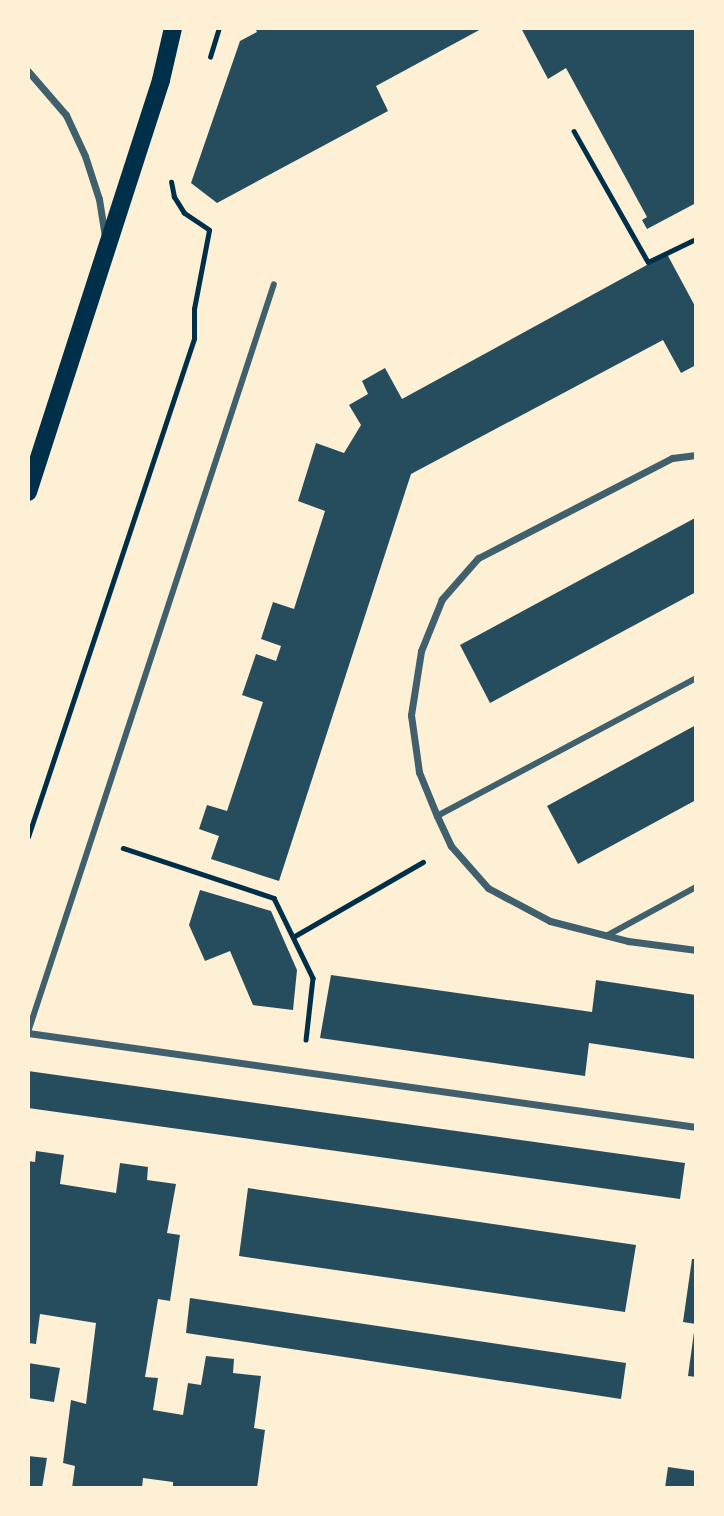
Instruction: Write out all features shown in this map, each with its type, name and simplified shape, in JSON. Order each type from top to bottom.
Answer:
[{"type":"main road","points":[[28,492],[169,52],[173,28]]},
{"type":"main road","points":[[169,52],[184,28]]},
{"type":"street","points":[[28,71],[66,115],[85,156],[99,199],[107,246]]},
{"type":"street","points":[[274,284],[28,1032],[696,1127]]},
{"type":"street","points":[[696,455],[672,458],[478,558],[442,599],[421,651],[411,715],[419,772],[437,816],[451,846],[488,888],[550,921],[608,935],[696,950]]},
{"type":"street","points":[[437,816],[696,678]]},
{"type":"street","points":[[608,935],[696,887]]},
{"type":"path","points":[[208,66],[219,28]]},
{"type":"path","points":[[574,131],[648,261],[696,239]]},
{"type":"path","points":[[28,837],[194,339],[194,309],[209,230],[184,213],[174,197],[170,175]]},
{"type":"path","points":[[90,837],[274,898],[313,978],[302,1072]]},
{"type":"path","points":[[293,937],[451,846]]},
{"type":"building","points":[[255,28],[483,28],[376,86],[388,111],[217,203],[191,183],[240,41],[257,32]]},
{"type":"building","points":[[521,28],[696,28],[696,203],[647,229],[642,220],[647,217],[566,68],[548,79]]},
{"type":"building","points":[[667,254],[696,308],[696,365],[681,373],[663,340],[411,474],[279,881],[211,859],[219,836],[199,829],[207,805],[227,811],[263,702],[242,695],[256,654],[276,661],[281,646],[261,639],[273,602],[294,609],[325,511],[298,501],[316,443],[344,453],[361,425],[349,405],[368,394],[362,381],[385,368],[402,399]]},
{"type":"building","points":[[695,518],[696,592],[490,703],[460,645]]},
{"type":"building","points":[[696,725],[696,800],[578,864],[547,806]]},
{"type":"building","points":[[200,890],[271,911],[297,970],[293,1010],[253,1005],[230,951],[205,961],[189,925]]},
{"type":"building","points":[[331,975],[592,1012],[596,980],[696,995],[696,1059],[589,1043],[585,1076],[320,1038]]},
{"type":"building","points":[[28,1071],[685,1163],[680,1199],[28,1108]]},
{"type":"building","points":[[36,1151],[64,1155],[60,1184],[116,1193],[120,1163],[148,1167],[147,1180],[176,1184],[167,1233],[180,1235],[170,1301],[158,1299],[145,1377],[158,1378],[153,1410],[183,1415],[188,1383],[201,1385],[206,1356],[234,1359],[233,1373],[261,1376],[254,1428],[265,1430],[257,1488],[173,1488],[173,1482],[143,1478],[142,1488],[72,1488],[75,1466],[63,1463],[71,1400],[86,1404],[96,1323],[40,1314],[36,1344],[28,1343],[28,1161],[35,1162]]},
{"type":"building","points":[[248,1188],[636,1245],[625,1312],[239,1256]]},
{"type":"building","points":[[692,1259],[696,1259],[696,1324],[683,1322]]},
{"type":"building","points":[[190,1298],[626,1363],[621,1399],[186,1333]]},
{"type":"building","points":[[696,1332],[696,1377],[688,1376]]},
{"type":"building","points":[[28,1363],[60,1368],[54,1402],[28,1398]]},
{"type":"building","points":[[28,1456],[47,1458],[42,1488],[28,1488]]},
{"type":"building","points":[[668,1467],[696,1471],[696,1488],[665,1488]]}]
